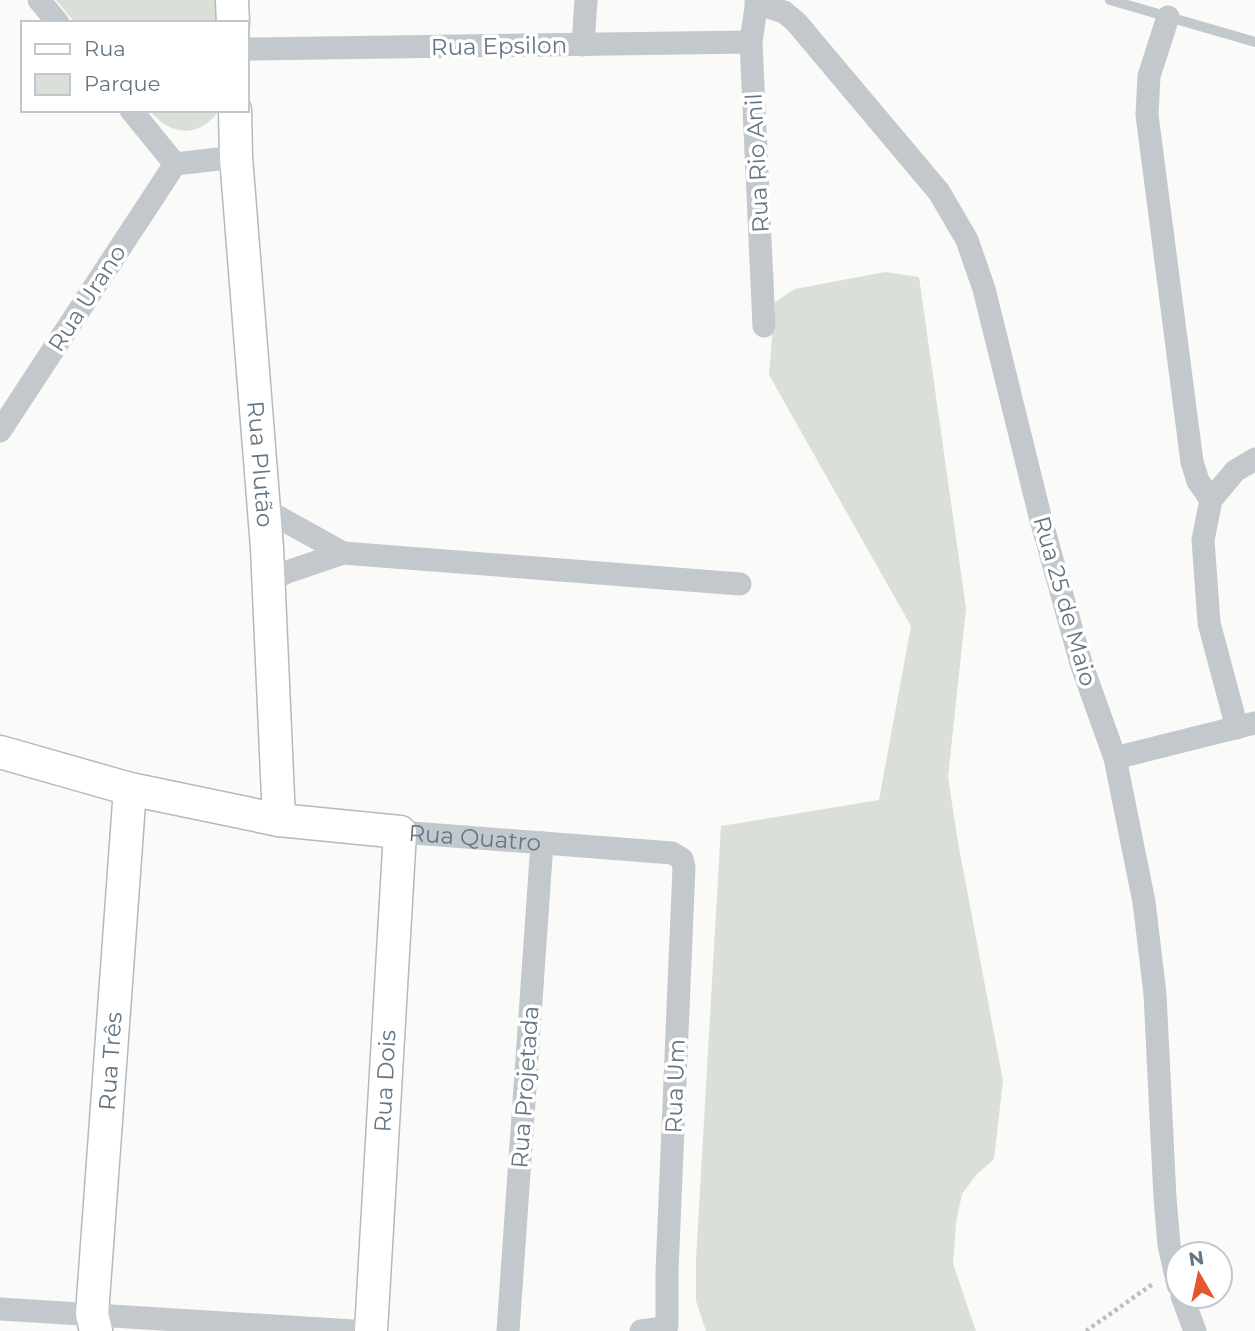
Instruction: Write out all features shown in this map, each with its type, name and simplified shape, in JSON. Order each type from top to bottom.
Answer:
[{"type":"street","points":[[40,0],[56,21]]},
{"type":"street","points":[[232,0],[233,21]]},
{"type":"street","points":[[583,45],[586,0]]},
{"type":"street","name":"Rua Rio Anil","points":[[756,2],[751,42],[764,326]]},
{"type":"street","name":"Rua 25 de Maio","points":[[756,2],[784,12],[796,22],[939,192],[967,240],[984,289],[1040,516],[1081,663],[1115,758],[1144,902],[1155,994],[1169,1240]]},
{"type":"street","points":[[1168,17],[1149,76],[1147,115],[1192,462],[1198,481],[1211,500]]},
{"type":"street","name":"Rua Epsilon","points":[[248,49],[751,42]]},
{"type":"street","points":[[133,112],[175,164],[236,157]]},
{"type":"street","name":"Rua Plutão","points":[[235,112],[236,157],[264,509],[279,820]]},
{"type":"street","name":"Rua Urano","points":[[0,431],[175,164]]},
{"type":"street","points":[[1115,758],[1246,725],[1209,623],[1203,540],[1211,500],[1235,471],[1255,459]]},
{"type":"street","points":[[264,509],[343,552],[740,584]]},
{"type":"street","points":[[268,582],[287,572],[343,552]]},
{"type":"street","name":"Rua Quatro","points":[[0,752],[130,789],[279,820],[672,853]]},
{"type":"street","name":"Rua Três","points":[[94,1323],[130,789]]},
{"type":"street","name":"Rua Dois","points":[[371,1331],[400,832]]},
{"type":"street","name":"Rua Projetada","points":[[508,1331],[542,843]]},
{"type":"street","name":"Rua Um","points":[[659,1329],[668,1257],[684,867],[682,859],[672,853]]},
{"type":"street","points":[[0,1308],[94,1323],[353,1331]]},
{"type":"street","points":[[1187,1310],[1195,1331]]},
{"type":"lane","points":[[1110,0],[1255,42]]},
{"type":"path","points":[[1086,1331],[1164,1284]]},
{"type":"green space","points":[[56,0],[216,0],[217,21],[73,21]]},
{"type":"green space","points":[[151,112],[217,112],[203,126],[194,130],[175,129],[157,119]]},
{"type":"green space","points":[[885,272],[919,277],[966,608],[948,777],[1003,1081],[994,1159],[976,1175],[962,1194],[956,1222],[953,1264],[976,1331],[706,1331],[696,1301],[696,1260],[721,826],[879,800],[911,626],[769,375],[775,302],[795,289]]}]
